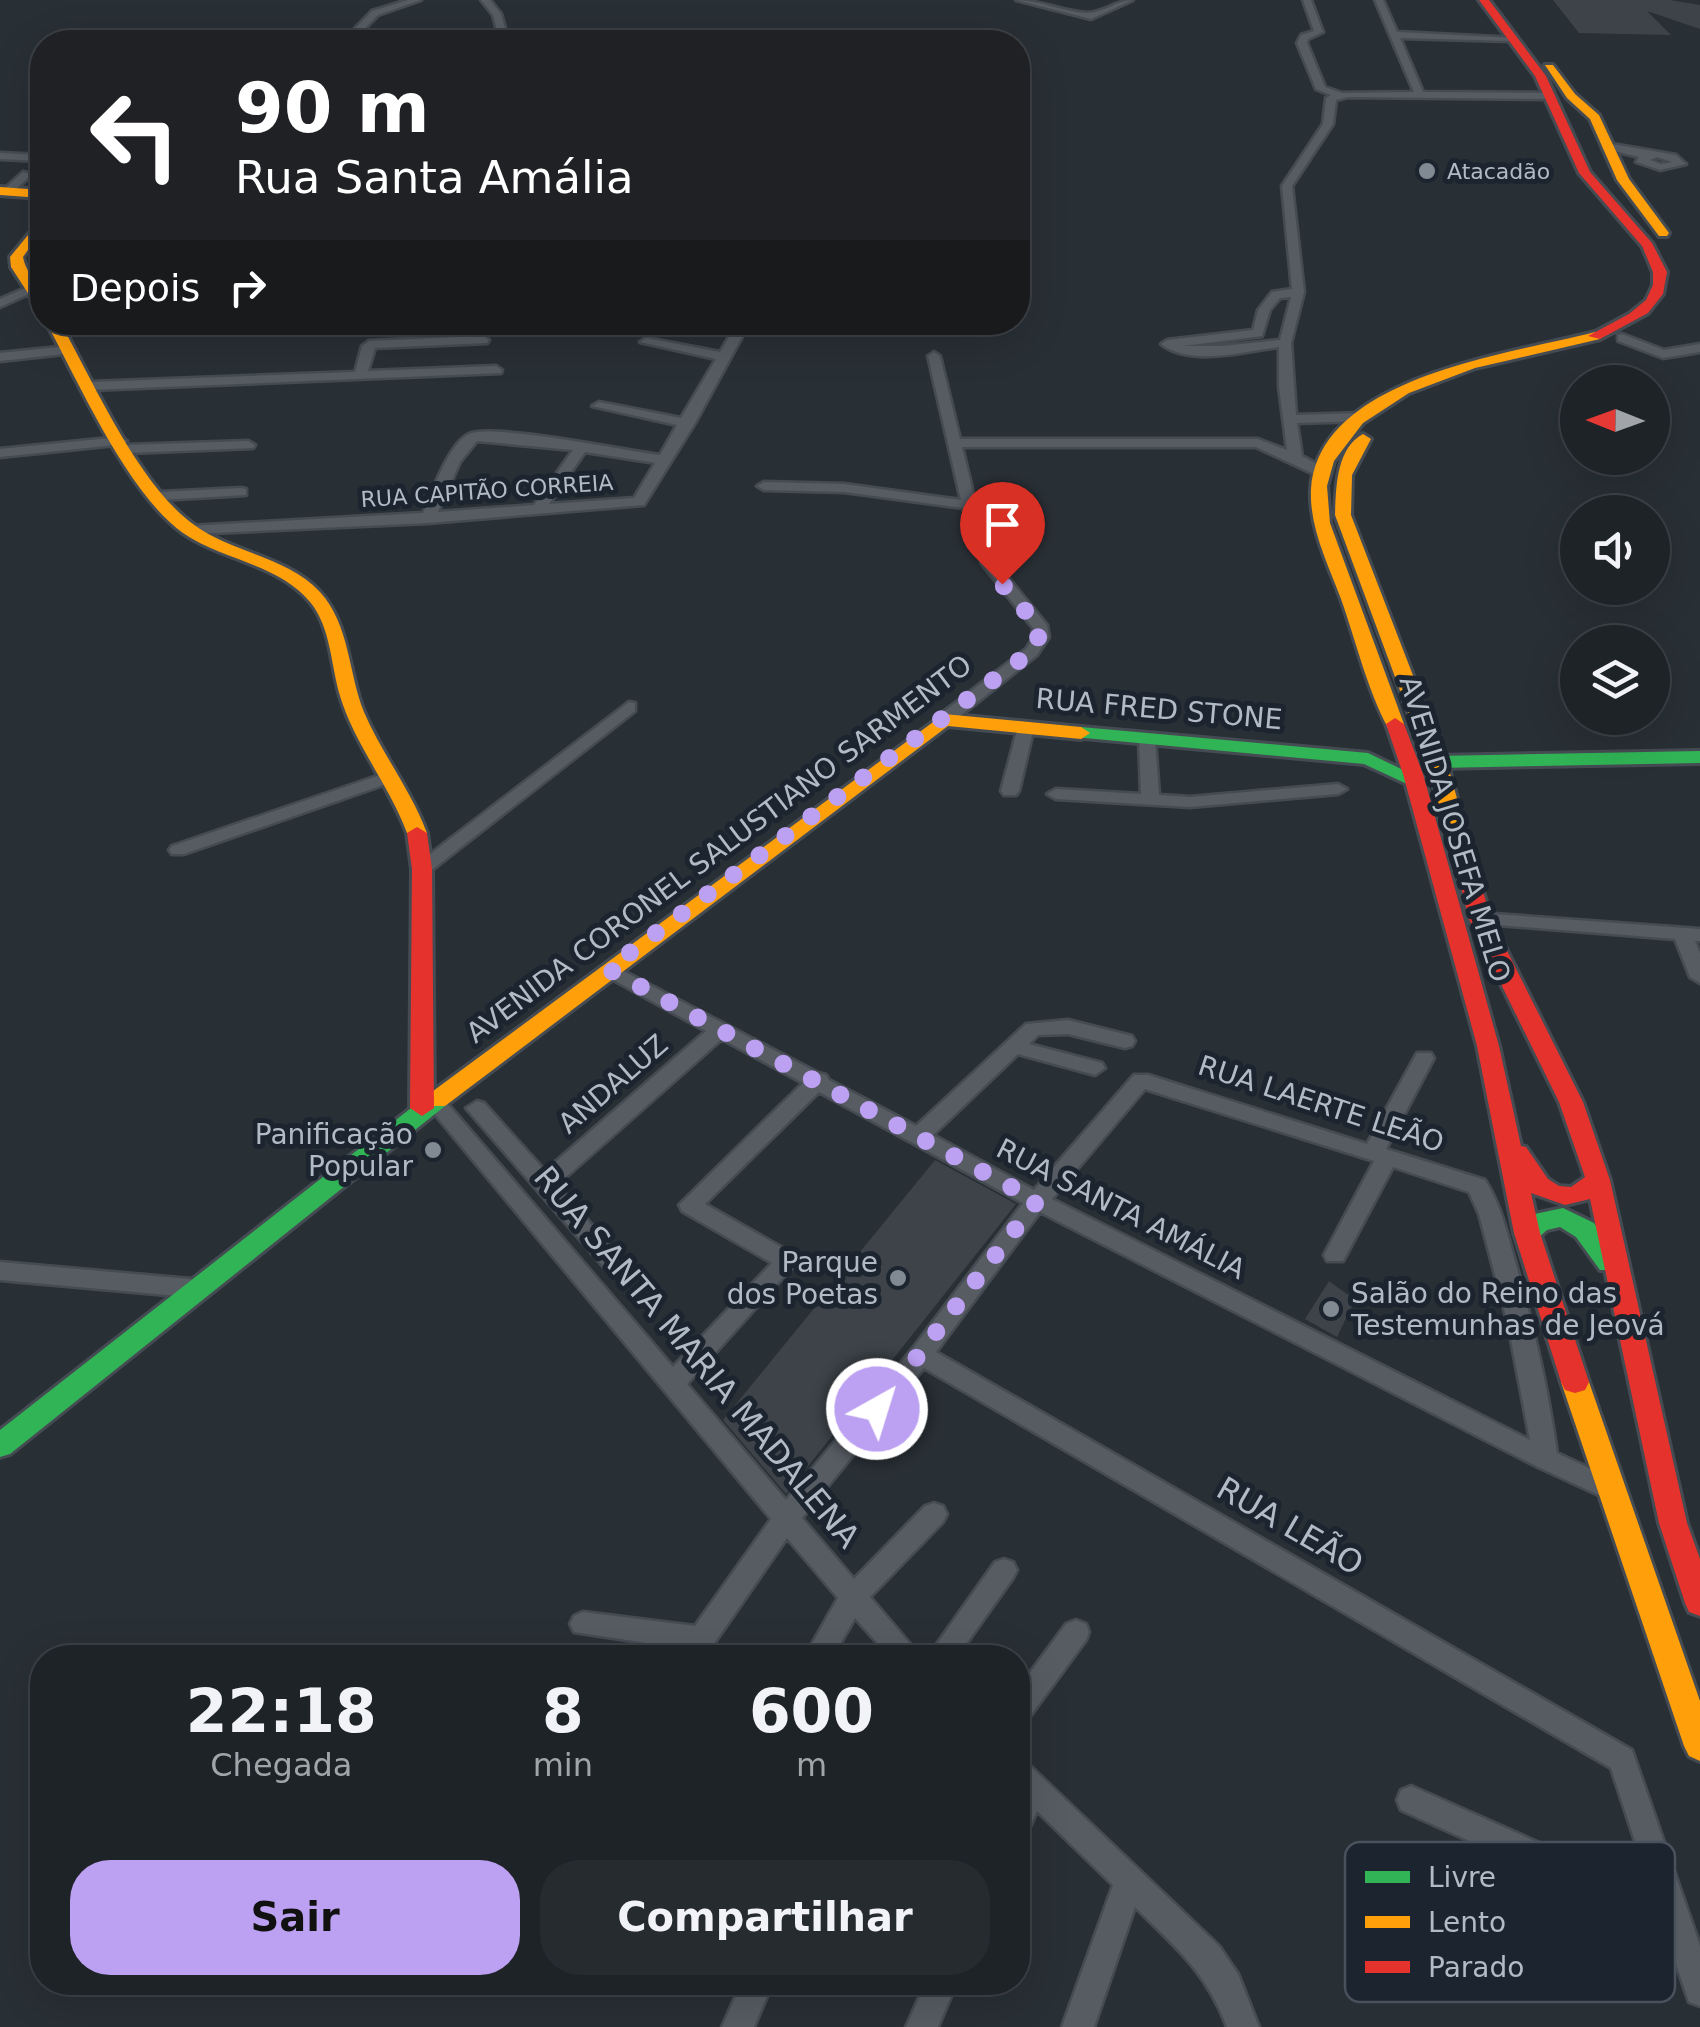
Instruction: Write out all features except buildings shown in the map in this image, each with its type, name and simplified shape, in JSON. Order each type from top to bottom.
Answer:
[{"type":"main road","points":[[1484,0],[1566,121],[1596,120]]},
{"type":"main road","name":"AVENIDA JOSEFA MELO","points":[[1498,0],[1572,96],[1596,120],[1611,157],[1667,238],[1682,278],[1668,309],[1622,338],[1452,382],[1394,410],[1348,458],[1340,492],[1343,515],[1436,762],[1480,919],[1571,1102],[1598,1180],[1687,1524],[1700,1603]]},
{"type":"main road","points":[[1320,472],[1338,440],[1362,417],[1430,378],[1602,333],[1631,320],[1654,299],[1660,288],[1660,260],[1590,181],[1562,134],[1551,102]]},
{"type":"main road","points":[[1562,134],[1590,132],[1611,157]]},
{"type":"main road","points":[[4,192],[30,193]]},
{"type":"main road","points":[[60,335],[123,445],[172,516],[190,530],[250,556],[315,594],[333,628],[354,710],[418,836],[428,1104]]},
{"type":"main road","name":"AVENIDA JOSEFA MELO","points":[[1320,472],[1320,516],[1414,780],[1488,1046],[1540,1280],[1700,1746]]},
{"type":"main road","name":"RUA FRED STONE","points":[[944,720],[1368,758],[1414,780]]},
{"type":"main road","name":"AVENIDA CORONEL SALUSTIANO SARMENTO","points":[[0,1446],[190,1288],[428,1104],[944,720]]},
{"type":"main road","name":"RUA FRED STONE","points":[[1368,758],[1404,746]]},
{"type":"main road","points":[[1436,762],[1700,757]]},
{"type":"main road","points":[[1505,1128],[1528,1174],[1542,1190],[1554,1196],[1576,1197],[1594,1187],[1598,1180]]},
{"type":"main road","points":[[1527,1233],[1533,1226],[1556,1218],[1582,1223],[1593,1233],[1626,1297]]},
{"type":"street","points":[[359,30],[375,13],[417,0]]},
{"type":"street","points":[[484,0],[497,14],[501,30]]},
{"type":"street","points":[[1020,0],[1088,16],[1129,0]]},
{"type":"street","points":[[1307,0],[1319,32],[1304,37],[1302,43],[1321,89],[1338,94],[1551,102]]},
{"type":"street","points":[[1378,0],[1420,95]]},
{"type":"street","points":[[1394,35],[1511,38]]},
{"type":"street","points":[[1295,458],[1284,342],[1298,292],[1287,186],[1328,124],[1330,98],[1338,94]]},
{"type":"street","points":[[0,156],[30,157]]},
{"type":"street","points":[[1611,157],[1671,168],[1685,160]]},
{"type":"street","points":[[1611,157],[1644,160]]},
{"type":"street","points":[[4,192],[27,174]]},
{"type":"street","points":[[0,303],[20,272]]},
{"type":"street","points":[[1284,342],[1194,351],[1176,350],[1167,344],[1258,333],[1264,310],[1276,295],[1298,292]]},
{"type":"street","name":"RUA CAPITÃO CORREIA","points":[[190,530],[639,502],[737,335]]},
{"type":"street","points":[[1622,338],[1663,354],[1700,348]]},
{"type":"street","points":[[361,373],[368,346],[372,344],[483,340]]},
{"type":"street","points":[[646,342],[726,357]]},
{"type":"street","points":[[0,358],[69,350]]},
{"type":"street","name":"AVENIDA CORONEL SALUSTIANO SARMENTO","points":[[934,356],[969,505],[988,564],[1041,634],[1036,648],[944,720]]},
{"type":"street","points":[[90,386],[496,370]]},
{"type":"street","points":[[598,406],[688,423]]},
{"type":"street","points":[[1258,443],[1289,425],[1362,417]]},
{"type":"street","points":[[428,518],[469,440],[478,435],[666,460]]},
{"type":"street","points":[[955,443],[1258,443],[1320,472]]},
{"type":"street","points":[[0,454],[123,445],[248,445]]},
{"type":"street","points":[[539,509],[580,450]]},
{"type":"street","points":[[764,486],[844,488],[969,505]]},
{"type":"street","points":[[160,496],[241,492]]},
{"type":"street","points":[[422,869],[628,707]]},
{"type":"street","points":[[1010,792],[1026,727]]},
{"type":"street","points":[[1147,738],[1150,800]]},
{"type":"street","points":[[178,850],[389,777]]},
{"type":"street","points":[[1056,794],[1227,801],[1338,789]]},
{"type":"street","points":[[1480,919],[1691,934],[1700,977]]},
{"type":"street","name":"RUA SANTA AMÁLIA","points":[[608,969],[1037,1201],[1612,1490]]},
{"type":"street","points":[[919,1136],[1026,1032],[1068,1027],[1114,1038],[1089,1066],[1012,1046]]},
{"type":"street","name":"ANDALUZ","points":[[545,1183],[720,1030]]},
{"type":"street","points":[[1335,1255],[1424,1058]]},
{"type":"street","points":[[674,1382],[787,1261],[690,1205],[818,1080]]},
{"type":"street","name":"RUA LAERTE LEÃO","points":[[1037,1201],[1141,1080],[1480,1189],[1509,1280]]},
{"type":"street","name":"RUA SANTA MARIA MADALENA","points":[[428,1104],[674,1382],[897,1645]]},
{"type":"street","points":[[477,1108],[617,1267]]},
{"type":"street","points":[[696,1645],[788,1516],[921,1355],[1037,1201]]},
{"type":"street","points":[[0,1270],[190,1288]]},
{"type":"street","points":[[1540,1280],[1509,1280],[1540,1414],[1545,1459]]},
{"type":"street","name":"RUA LEÃO","points":[[921,1355],[1622,1760],[1649,1842]]},
{"type":"street","points":[[825,1645],[853,1597],[934,1514]]},
{"type":"street","points":[[949,1645],[1004,1570]]},
{"type":"street","points":[[584,1624],[680,1645]]},
{"type":"street","points":[[1030,1694],[1076,1632]]},
{"type":"street","points":[[1030,1786],[1208,1957],[1227,1985],[1243,2027]]},
{"type":"street","points":[[1411,1800],[1505,1842]]},
{"type":"street","points":[[1078,2027],[1130,1881]]},
{"type":"street","points":[[1675,1921],[1700,1991]]},
{"type":"street","points":[[738,2027],[752,1995]]},
{"type":"street","points":[[922,2027],[936,1995]]},
{"type":"traffic: fast","points":[[1081,733],[1368,759],[1414,780]]},
{"type":"traffic: fast","points":[[1437,762],[1700,757]]},
{"type":"traffic: fast","points":[[0,1446],[437,1100]]},
{"type":"traffic: fast","points":[[1527,1233],[1539,1222],[1563,1217],[1585,1230],[1609,1263]]},
{"type":"traffic: slow","points":[[1549,67],[1571,96],[1595,117],[1623,180],[1663,233]]},
{"type":"traffic: slow","points":[[0,191],[30,193]]},
{"type":"traffic: slow","points":[[30,238],[16,257],[30,286]]},
{"type":"traffic: slow","points":[[60,335],[115,434],[173,515],[190,530],[292,579],[316,598],[336,638],[355,712],[417,833]]},
{"type":"traffic: slow","points":[[1395,724],[1322,523],[1319,486],[1326,461],[1358,420],[1404,390],[1470,365],[1595,336]]},
{"type":"traffic: slow","points":[[1363,439],[1344,475],[1343,515],[1438,766],[1466,867]]},
{"type":"traffic: slow","points":[[437,1100],[944,720],[1081,733]]},
{"type":"traffic: slow","points":[[1575,1382],[1700,1746]]},
{"type":"traffic: jam","points":[[1484,0],[1541,76],[1585,173],[1638,232],[1656,259],[1660,285],[1651,302],[1624,323],[1595,336]]},
{"type":"traffic: jam","points":[[1395,724],[1413,774],[1488,1046],[1527,1233],[1575,1382]]},
{"type":"traffic: jam","points":[[417,833],[422,869],[422,1108]]},
{"type":"traffic: jam","points":[[1466,867],[1480,919],[1571,1102],[1598,1180],[1673,1523],[1700,1603]]},
{"type":"traffic: jam","points":[[1517,1153],[1539,1186],[1555,1195],[1576,1196],[1598,1180]]},
{"type":"place","name":"Atacadão","points":[[1427,171]]},
{"type":"place","name":"Panificação Popular","points":[[433,1150]]},
{"type":"place","name":"Parque dos Poetas","points":[[898,1278]]},
{"type":"place","name":"Salão do Reino das Testemunhas de Jeová","points":[[1331,1309]]},
{"type":"route","points":[[877,1409],[1037,1201],[608,969],[1036,648],[1040,628],[1002,584]]}]
